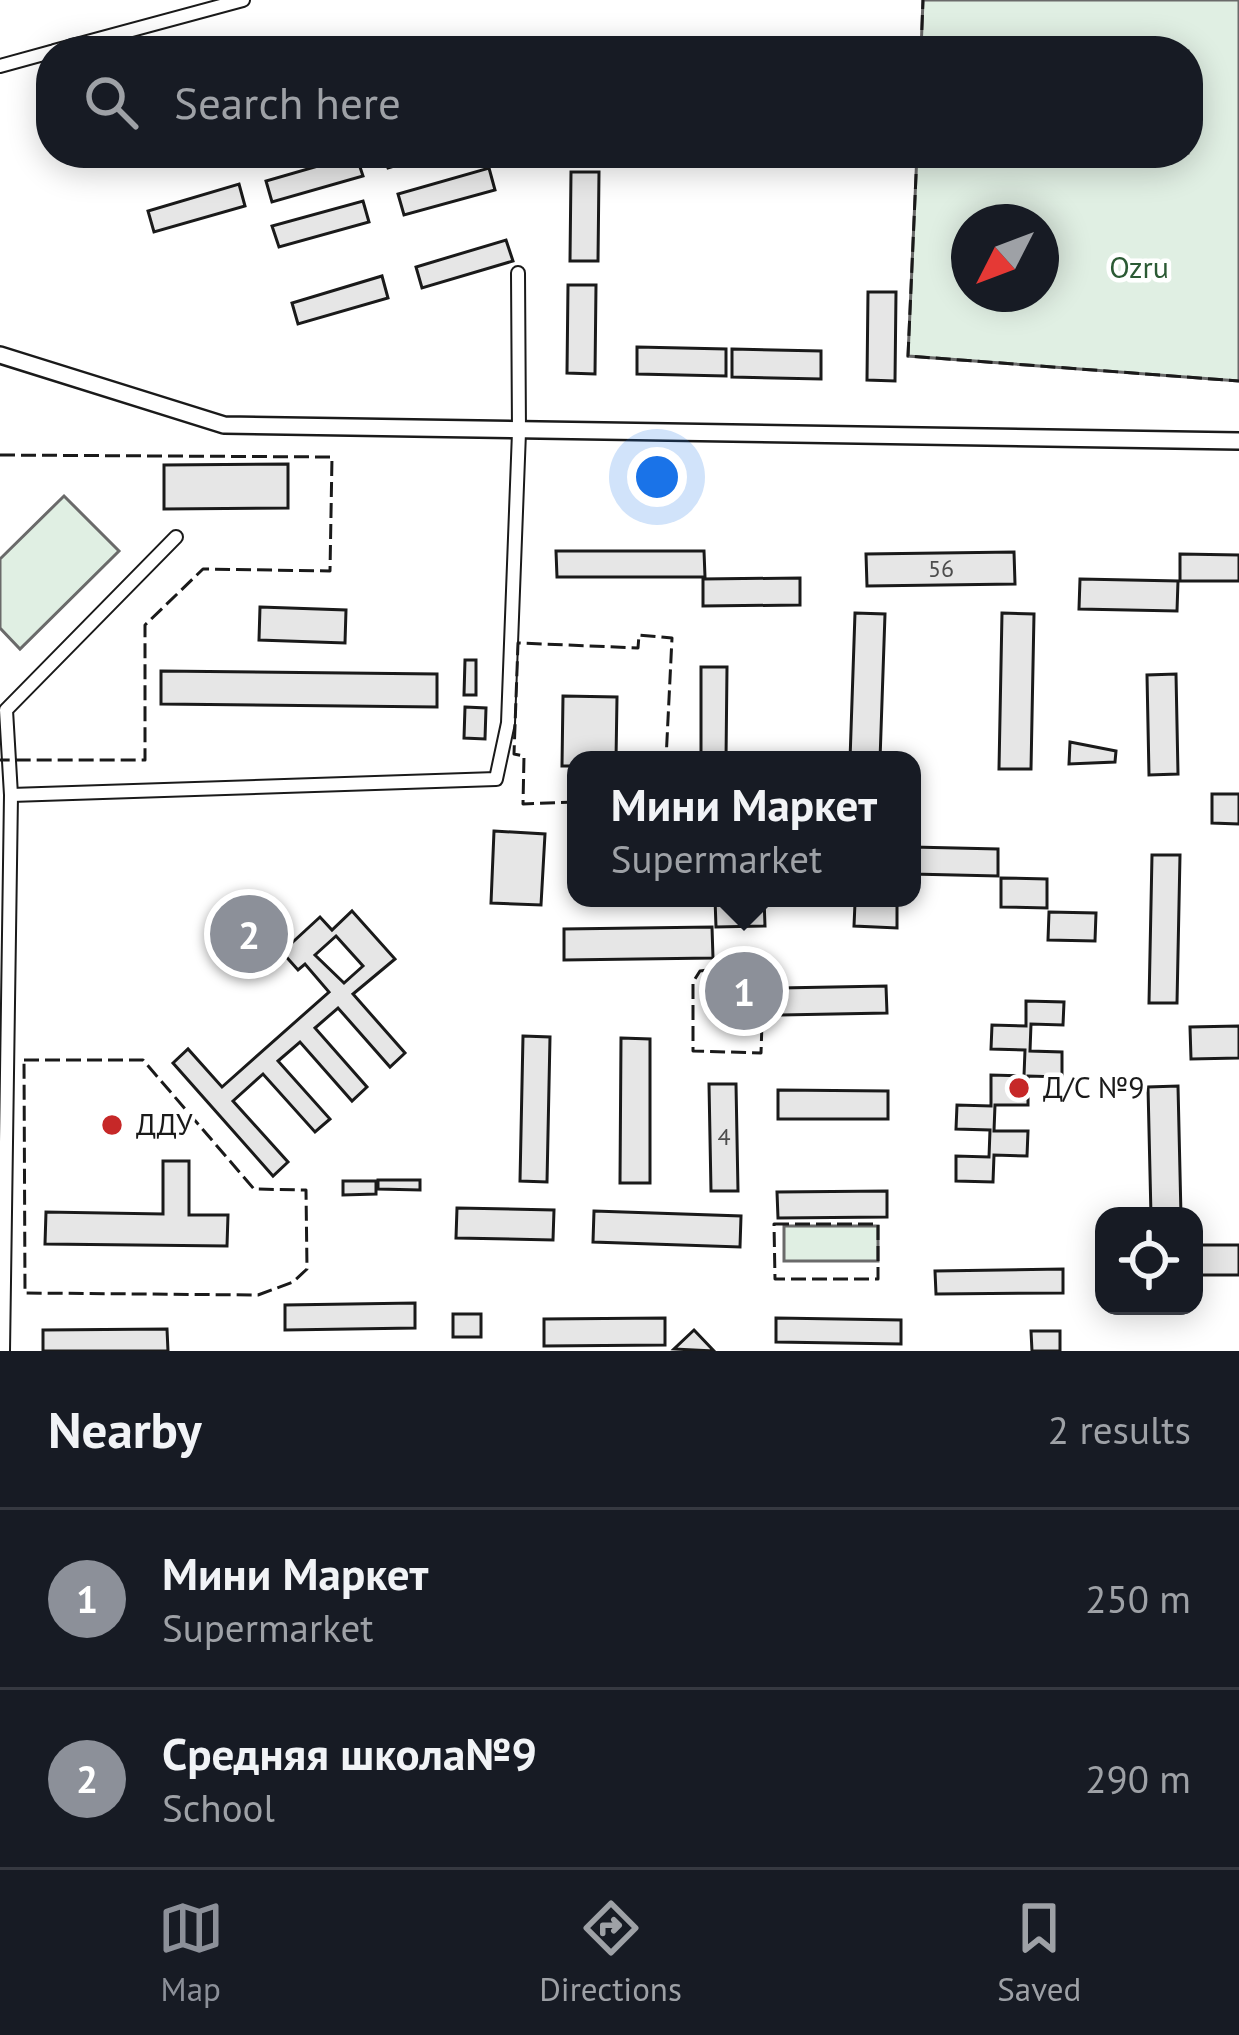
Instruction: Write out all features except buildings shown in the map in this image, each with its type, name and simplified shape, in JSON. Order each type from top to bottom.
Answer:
[{"type":"street","points":[[108,36],[243,0]]},
{"type":"street","points":[[0,65],[36,55]]},
{"type":"street","points":[[11,794],[496,779],[508,724],[519,432],[518,273]]},
{"type":"street","points":[[0,355],[224,425],[1239,441]]},
{"type":"street","points":[[3,1351],[11,794],[7,710],[176,537]]},
{"type":"green space","name":"Ozru","points":[[923,0],[1239,0],[1239,381],[908,356],[916,168],[1203,168],[1203,36],[922,36]]},
{"type":"green space","points":[[64,496],[119,551],[20,649],[0,628],[0,559]]},
{"type":"green space","points":[[784,1226],[878,1226],[878,1261],[784,1261]]},
{"type":"fence","points":[[922,36],[923,0]]},
{"type":"fence","points":[[916,168],[908,356],[1239,381]]},
{"type":"fence","points":[[0,455],[332,457],[330,571],[203,569],[145,625],[145,760],[0,760]]},
{"type":"fence","points":[[567,802],[523,804],[524,756],[514,754],[518,643],[638,648],[639,635],[672,638],[666,751]]},
{"type":"fence","points":[[764,963],[761,1053],[693,1051],[693,982],[700,971],[764,963]]},
{"type":"fence","points":[[24,1060],[143,1060],[254,1189],[306,1190],[307,1269],[293,1282],[258,1295],[25,1293],[24,1060]]},
{"type":"fence","points":[[774,1224],[878,1224],[878,1279],[775,1279],[774,1224]]},
{"type":"place","name":"Средняя школа№9","points":[[249,934]]},
{"type":"place","name":"Мини Маркет","points":[[744,991]]},
{"type":"place","name":"Д/С №9","points":[[1019,1088]]},
{"type":"place","name":"ДДУ","points":[[112,1125]]}]
